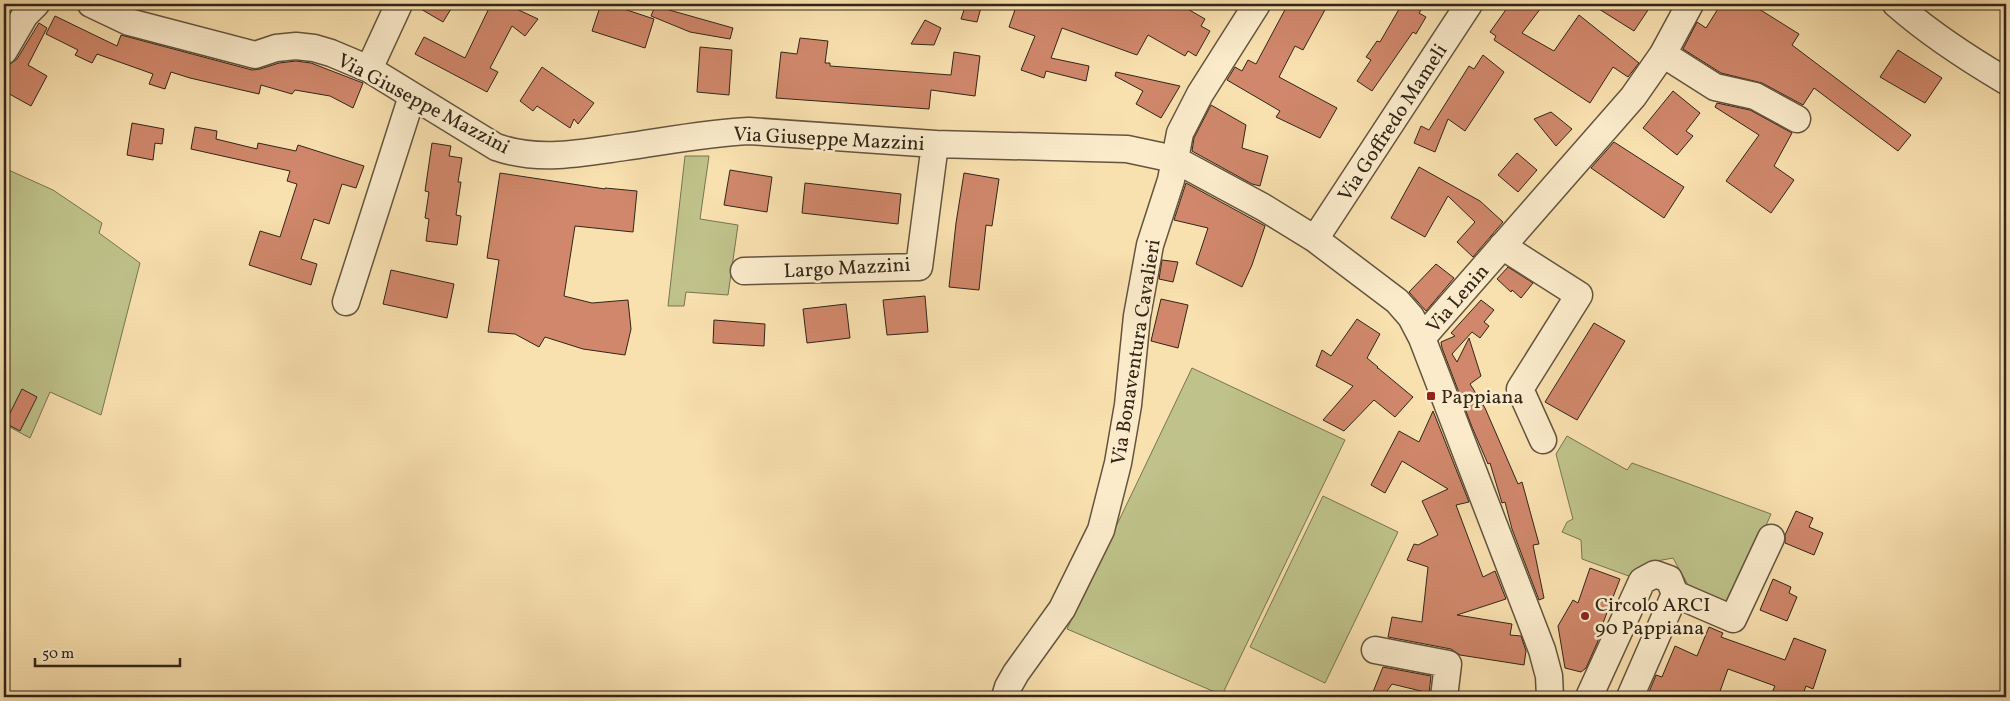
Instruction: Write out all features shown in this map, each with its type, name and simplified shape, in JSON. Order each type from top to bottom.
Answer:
[{"type":"street","points":[[4,51],[25,15],[36,4]]},
{"type":"street","name":"Via Giuseppe Mazzini","points":[[91,4],[129,22],[255,55],[276,48],[296,46],[314,48],[369,69],[496,147],[516,153],[532,155],[580,153],[724,132],[749,131],[935,144],[1127,149],[1174,159],[1263,207],[1315,239],[1397,301],[1416,325],[1422,338]]},
{"type":"street","points":[[369,69],[399,4]]},
{"type":"street","name":"Via Bonaventura Cavalieri","points":[[1005,697],[1016,673],[1062,608],[1101,530],[1118,464],[1128,405],[1137,316],[1150,245],[1171,180],[1180,133],[1200,94],[1257,4]]},
{"type":"street","name":"Via Goffredo Mameli","points":[[1315,239],[1469,4]]},
{"type":"street","name":"Via Lenin","points":[[1556,694],[1542,650],[1422,338],[1633,98],[1663,54],[1690,4]]},
{"type":"street","points":[[1896,4],[1936,36],[2006,81]]},
{"type":"street","points":[[1663,54],[1715,87],[1755,96],[1797,119]]},
{"type":"street","points":[[346,302],[412,96]]},
{"type":"street","name":"Largo Mazzini","points":[[744,272],[919,267],[935,144]]},
{"type":"street","points":[[1502,246],[1579,295],[1520,388],[1543,440]]},
{"type":"street","points":[[1589,697],[1642,581],[1655,574],[1669,579],[1675,594],[1733,620],[1771,538]]},
{"type":"street","points":[[1630,697],[1675,594]]},
{"type":"street","points":[[1375,650],[1448,664],[1444,697]]},
{"type":"green space","points":[[685,156],[709,156],[700,219],[738,225],[728,295],[686,292],[684,306],[668,306]]},
{"type":"green space","points":[[4,168],[53,190],[102,223],[99,233],[140,263],[101,415],[50,392],[30,438],[4,424]]},
{"type":"green space","points":[[1192,368],[1345,440],[1222,695],[1067,629]]},
{"type":"green space","points":[[1567,436],[1627,470],[1632,463],[1771,514],[1730,609],[1692,592],[1673,558],[1646,563],[1637,579],[1582,559],[1581,540],[1562,532],[1567,522],[1573,519],[1556,454]]},
{"type":"green space","points":[[1323,496],[1398,532],[1325,683],[1250,647]]},
{"type":"building","points":[[414,4],[454,4],[443,22]]},
{"type":"building","points":[[491,4],[506,4],[538,19],[525,36],[512,26],[490,68],[498,72],[487,92],[415,54],[424,37],[465,58]]},
{"type":"building","points":[[601,4],[609,4],[654,19],[645,48],[592,31]]},
{"type":"building","points":[[966,4],[982,4],[977,22],[961,19]]},
{"type":"building","points":[[1017,4],[1179,4],[1205,19],[1201,26],[1210,31],[1196,56],[1188,51],[1185,56],[1148,35],[1137,55],[1062,28],[1051,58],[1089,66],[1086,81],[1046,71],[1044,78],[1021,70],[1035,36],[1009,27]]},
{"type":"building","points":[[1288,4],[1318,4],[1326,8],[1303,50],[1295,46],[1279,77],[1337,108],[1320,138],[1276,117],[1280,111],[1227,80],[1235,67],[1242,71],[1248,60],[1256,64]]},
{"type":"building","points":[[1402,4],[1425,4],[1419,13],[1426,17],[1416,34],[1413,32],[1372,91],[1357,81],[1371,60],[1366,57],[1377,41],[1380,42]]},
{"type":"building","points":[[1510,4],[1544,4],[1522,33],[1554,51],[1579,15],[1639,63],[1628,77],[1613,67],[1590,103],[1494,40],[1496,36],[1490,32]]},
{"type":"building","points":[[1591,4],[1639,4],[1648,10],[1634,31]]},
{"type":"building","points":[[1721,4],[1751,4],[1799,34],[1792,45],[1911,135],[1898,151],[1814,88],[1803,105],[1762,83],[1721,73],[1683,49],[1697,22],[1706,28]]},
{"type":"building","points":[[655,6],[733,28],[730,39],[690,32],[651,16]]},
{"type":"building","points":[[55,16],[117,46],[121,35],[252,70],[279,63],[296,61],[311,63],[363,83],[353,108],[330,96],[295,90],[292,94],[261,85],[259,94],[171,72],[165,89],[149,84],[153,74],[97,54],[92,63],[75,55],[78,50],[46,34]]},
{"type":"building","points":[[925,20],[941,28],[934,45],[911,44]]},
{"type":"building","points":[[39,23],[47,28],[28,65],[47,76],[31,106],[4,91],[4,74],[10,64],[17,59]]},
{"type":"building","points":[[800,38],[828,41],[825,63],[830,63],[830,66],[951,75],[954,52],[980,56],[975,96],[931,90],[929,109],[776,98],[781,52],[797,54]]},
{"type":"building","points":[[700,47],[732,50],[729,95],[697,92]]},
{"type":"building","points":[[1898,50],[1942,78],[1925,103],[1880,77]]},
{"type":"building","points":[[1483,55],[1504,72],[1465,131],[1448,119],[1435,152],[1414,143],[1421,126],[1429,130],[1469,66],[1474,69]]},
{"type":"building","points":[[542,67],[594,103],[578,124],[574,119],[570,128],[537,106],[533,111],[520,101]]},
{"type":"building","points":[[1116,72],[1180,86],[1161,118],[1136,104],[1143,91],[1115,76]]},
{"type":"building","points":[[1673,91],[1700,113],[1686,131],[1693,136],[1677,155],[1643,128]]},
{"type":"building","points":[[1717,103],[1750,110],[1792,133],[1774,166],[1794,180],[1771,213],[1726,181],[1759,135],[1715,107]]},
{"type":"building","points":[[1211,105],[1246,125],[1242,148],[1268,156],[1260,186],[1252,184],[1192,151],[1194,138]]},
{"type":"building","points":[[1551,112],[1572,129],[1556,146],[1534,119]]},
{"type":"building","points":[[132,123],[164,129],[162,144],[155,143],[153,160],[127,155]]},
{"type":"building","points":[[195,127],[217,131],[216,139],[257,149],[258,143],[296,151],[298,145],[364,166],[356,188],[342,184],[329,224],[314,219],[301,259],[317,264],[311,285],[249,265],[260,231],[280,237],[297,184],[287,181],[290,171],[191,149]]},
{"type":"building","points":[[1614,142],[1684,187],[1664,218],[1591,168]]},
{"type":"building","points":[[432,143],[451,146],[449,156],[462,158],[458,182],[461,182],[456,215],[461,216],[457,245],[426,241],[429,219],[425,218],[429,192],[425,191]]},
{"type":"building","points":[[1517,153],[1537,170],[1518,192],[1498,175]]},
{"type":"building","points":[[1419,167],[1480,201],[1503,222],[1473,257],[1457,242],[1475,222],[1448,196],[1425,237],[1391,218]]},
{"type":"building","points":[[730,170],[772,177],[767,212],[724,205]]},
{"type":"building","points":[[500,173],[605,189],[637,191],[633,232],[575,226],[564,296],[592,303],[628,300],[631,329],[625,355],[583,349],[545,337],[539,347],[515,334],[488,332],[499,260],[487,258]]},
{"type":"building","points":[[964,173],[999,179],[992,226],[986,225],[979,290],[949,287]]},
{"type":"building","points":[[805,183],[901,194],[898,224],[802,213]]},
{"type":"building","points":[[1186,183],[1265,226],[1252,265],[1242,287],[1196,264],[1208,228],[1174,220]]},
{"type":"building","points":[[1162,260],[1178,262],[1173,282],[1159,279]]},
{"type":"building","points":[[1436,264],[1454,278],[1426,311],[1409,292]]},
{"type":"building","points":[[1508,267],[1533,283],[1521,298],[1512,290],[1511,292],[1497,279]]},
{"type":"building","points":[[391,270],[454,284],[447,318],[383,304]]},
{"type":"building","points":[[925,296],[928,332],[887,335],[883,300]]},
{"type":"building","points":[[1161,299],[1188,305],[1178,348],[1151,341]]},
{"type":"building","points":[[1481,300],[1494,310],[1484,322],[1489,326],[1480,338],[1472,332],[1452,354],[1457,362],[1469,338],[1481,376],[1470,384],[1485,408],[1518,484],[1522,482],[1539,544],[1533,545],[1544,598],[1539,600],[1512,529],[1505,502],[1502,503],[1490,463],[1488,464],[1472,427],[1442,348],[1441,342],[1455,336],[1451,333]]},
{"type":"building","points":[[846,304],[850,338],[807,343],[803,309]]},
{"type":"building","points":[[1357,319],[1380,334],[1367,358],[1413,397],[1395,417],[1374,400],[1344,431],[1323,420],[1353,386],[1316,366],[1322,350],[1331,356]]},
{"type":"building","points":[[714,320],[765,324],[764,346],[713,343]]},
{"type":"building","points":[[1594,323],[1625,341],[1577,420],[1545,402]]},
{"type":"building","points":[[22,389],[37,397],[20,431],[5,423]]},
{"type":"building","points":[[1433,411],[1469,502],[1456,505],[1483,577],[1495,571],[1506,599],[1457,615],[1512,624],[1510,635],[1521,636],[1526,651],[1524,665],[1460,655],[1451,649],[1388,637],[1392,617],[1422,622],[1428,567],[1407,560],[1414,544],[1418,545],[1438,535],[1422,501],[1448,489],[1402,461],[1385,493],[1371,485],[1399,431],[1419,442]]},
{"type":"building","points":[[1796,511],[1813,518],[1809,527],[1823,533],[1814,555],[1785,543],[1785,535]]},
{"type":"building","points":[[1590,568],[1620,579],[1598,636],[1598,641],[1586,668],[1581,672],[1565,668],[1558,626],[1573,600],[1578,603]]},
{"type":"building","points":[[1773,579],[1791,587],[1789,593],[1797,597],[1787,621],[1760,610]]},
{"type":"building","points":[[1709,627],[1723,633],[1721,637],[1785,660],[1794,638],[1826,650],[1813,689],[1806,686],[1802,697],[1770,697],[1775,686],[1728,669],[1718,697],[1647,697],[1656,675],[1662,677],[1675,646],[1697,656]]},
{"type":"building","points":[[1383,667],[1431,676],[1429,693],[1392,684],[1383,697],[1371,697]]},
{"type":"place","name":"Pappiana","points":[[1431,396]]},
{"type":"place","name":"Circolo ARCI 90 Pappiana","points":[[1585,616]]}]
